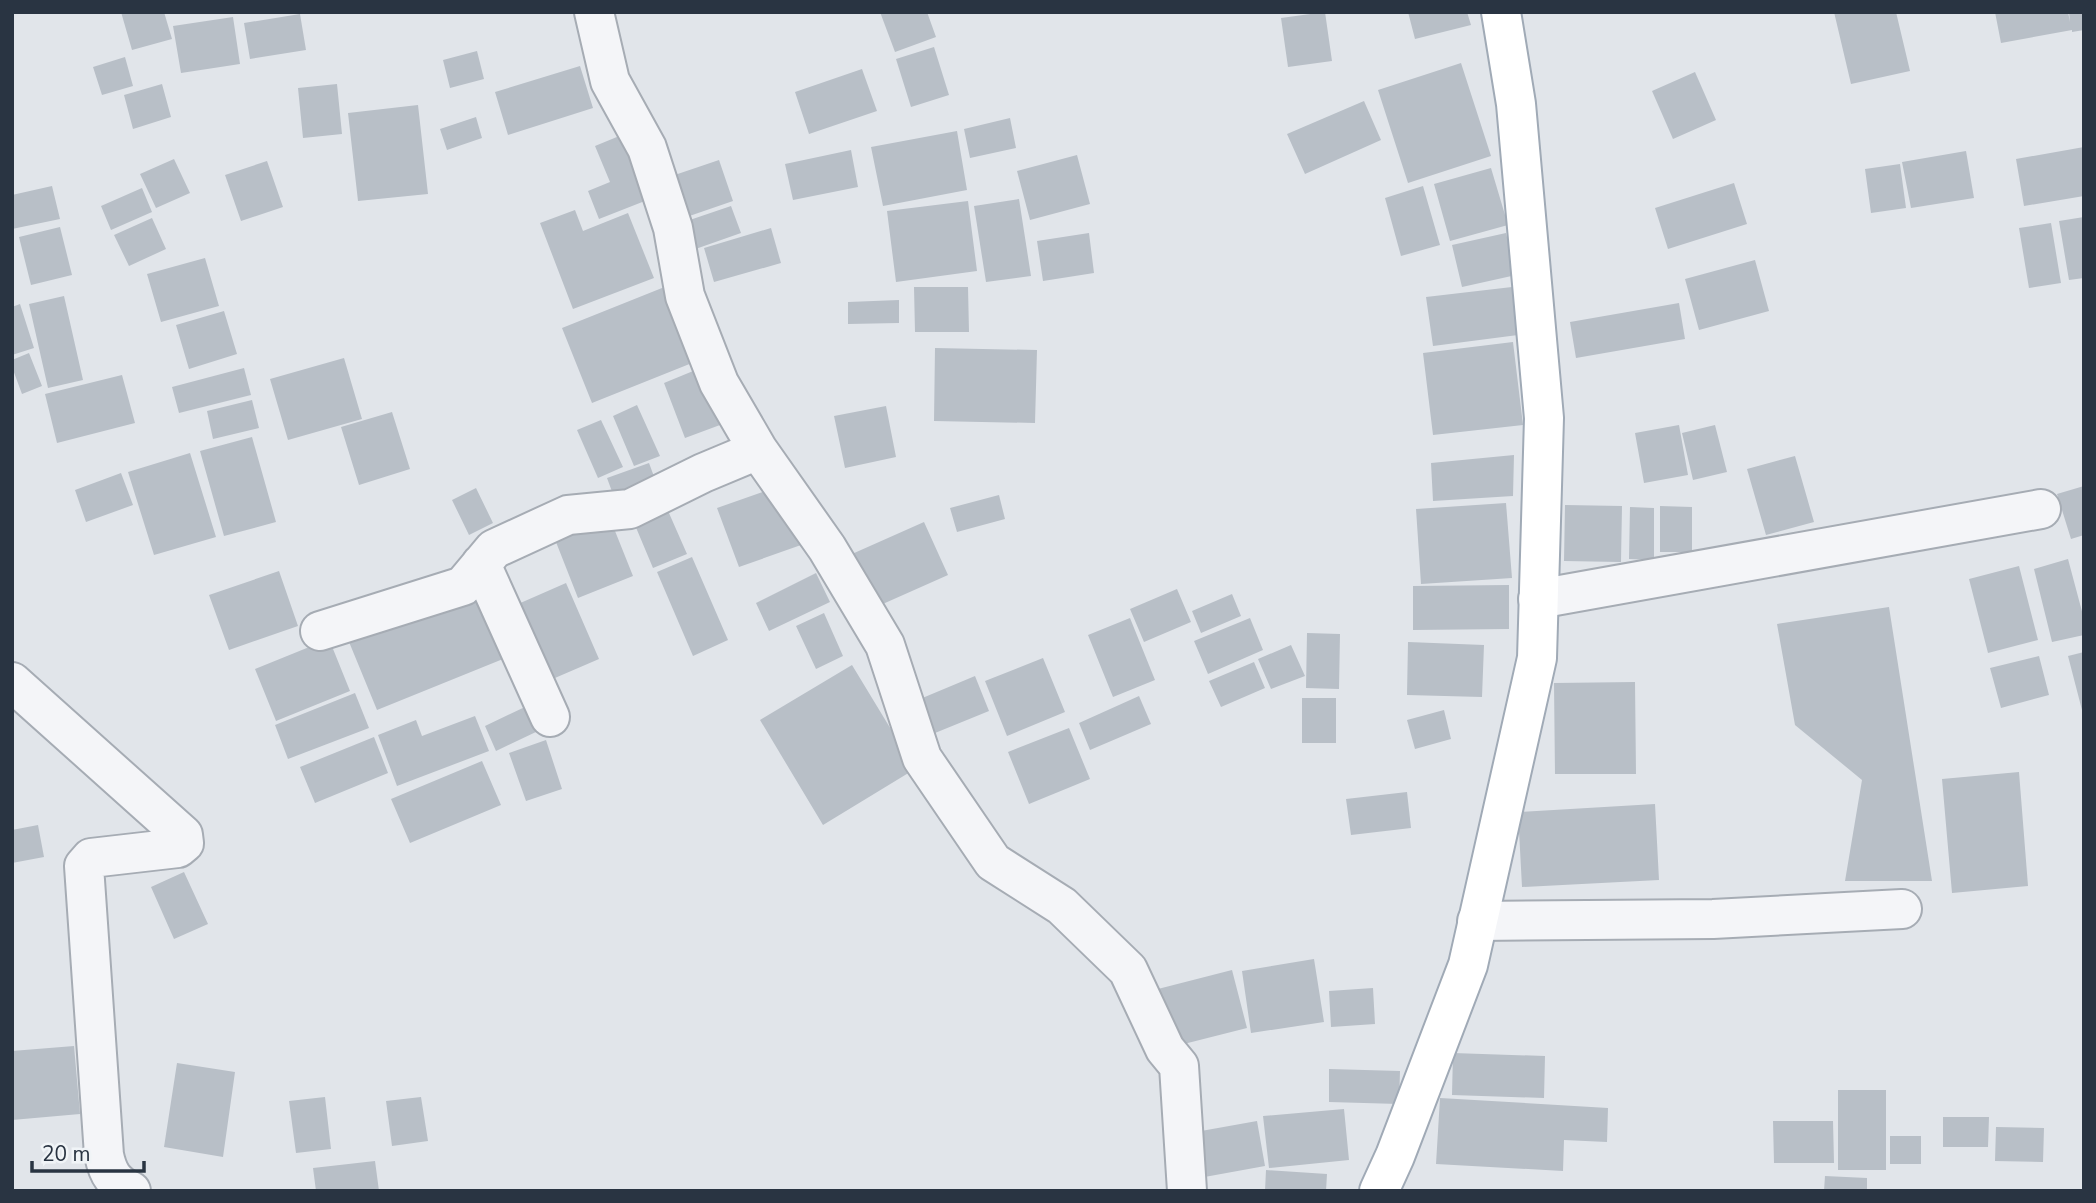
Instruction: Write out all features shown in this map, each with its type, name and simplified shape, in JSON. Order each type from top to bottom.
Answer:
[{"type":"main road","points":[[1379,1191],[1468,965],[1537,658],[1544,418],[1516,104],[1501,12]]},
{"type":"street","points":[[594,12],[610,81],[647,148],[668,214],[685,296],[719,383],[758,450],[827,548],[885,645],[922,758],[993,862],[1062,906],[1128,970],[1165,1049],[1179,1066],[1187,1191]]},
{"type":"street","points":[[320,631],[463,586],[494,549],[568,515],[630,509],[758,450]]},
{"type":"street","points":[[1538,599],[2040,509]]},
{"type":"street","points":[[481,564],[550,717]]},
{"type":"street","points":[[12,682],[183,835],[185,840],[178,848],[91,858],[84,866],[104,1155],[108,1172],[117,1184],[131,1191]]},
{"type":"street","points":[[1477,921],[1713,919],[1902,909]]},
{"type":"building","points":[[121,12],[164,12],[172,39],[132,50]]},
{"type":"building","points":[[880,12],[927,12],[936,37],[895,52]]},
{"type":"building","points":[[1325,12],[1332,61],[1288,67],[1281,18]]},
{"type":"building","points":[[1408,12],[1467,12],[1471,25],[1415,39]]},
{"type":"building","points":[[1834,12],[1896,12],[1910,71],[1851,84]]},
{"type":"building","points":[[1995,12],[2068,12],[2070,22],[2069,12],[2084,12],[2084,30],[2001,43]]},
{"type":"building","points":[[300,14],[306,50],[250,59],[244,23]]},
{"type":"building","points":[[233,17],[240,64],[181,73],[173,26]]},
{"type":"building","points":[[934,47],[949,95],[911,107],[896,59]]},
{"type":"building","points":[[477,51],[484,79],[450,88],[443,60]]},
{"type":"building","points":[[125,57],[133,86],[102,95],[93,67]]},
{"type":"building","points":[[1461,63],[1491,156],[1408,183],[1378,90]]},
{"type":"building","points":[[580,66],[593,108],[508,135],[495,92]]},
{"type":"building","points":[[862,69],[877,111],[809,134],[795,92]]},
{"type":"building","points":[[1695,72],[1716,120],[1673,139],[1652,91]]},
{"type":"building","points":[[162,84],[171,117],[133,129],[124,95]]},
{"type":"building","points":[[337,84],[342,134],[303,138],[298,88]]},
{"type":"building","points":[[1364,101],[1381,140],[1305,174],[1287,134]]},
{"type":"building","points":[[418,105],[428,194],[358,201],[348,113]]},
{"type":"building","points":[[476,117],[482,138],[447,150],[440,129]]},
{"type":"building","points":[[1010,118],[1016,148],[970,158],[964,129]]},
{"type":"building","points":[[957,131],[967,190],[883,206],[871,147]]},
{"type":"building","points":[[629,132],[655,197],[599,219],[588,191],[610,182],[595,146]]},
{"type":"building","points":[[2084,147],[2084,196],[2024,206],[2016,159]]},
{"type":"building","points":[[851,150],[858,187],[793,200],[785,164]]},
{"type":"building","points":[[1966,151],[1974,198],[1911,208],[1902,162]]},
{"type":"building","points":[[1077,155],[1090,204],[1030,220],[1017,171]]},
{"type":"building","points":[[174,159],[190,193],[156,208],[140,174]]},
{"type":"building","points":[[719,160],[733,201],[672,222],[657,181]]},
{"type":"building","points":[[267,161],[283,207],[241,221],[225,175]]},
{"type":"building","points":[[1900,164],[1906,208],[1871,213],[1865,169]]},
{"type":"building","points":[[1491,168],[1508,225],[1450,241],[1434,184]]},
{"type":"building","points":[[1734,183],[1747,224],[1668,249],[1655,208]]},
{"type":"building","points":[[52,186],[60,219],[12,229],[12,195]]},
{"type":"building","points":[[1423,186],[1440,245],[1401,256],[1385,198]]},
{"type":"building","points":[[142,188],[152,212],[111,230],[101,206]]},
{"type":"building","points":[[1019,199],[1031,276],[986,282],[974,206]]},
{"type":"building","points":[[968,201],[977,271],[896,282],[887,211]]},
{"type":"building","points":[[731,206],[741,233],[687,252],[678,224]]},
{"type":"building","points":[[575,210],[583,231],[628,213],[654,278],[573,309],[540,223]]},
{"type":"building","points":[[2084,217],[2084,278],[2069,280],[2059,221]]},
{"type":"building","points":[[152,218],[166,249],[129,266],[114,235]]},
{"type":"building","points":[[2051,223],[2061,283],[2029,288],[2019,228]]},
{"type":"building","points":[[60,227],[72,275],[31,285],[19,237]]},
{"type":"building","points":[[771,228],[781,263],[714,282],[704,248]]},
{"type":"building","points":[[1089,233],[1094,273],[1043,281],[1037,241]]},
{"type":"building","points":[[1506,233],[1516,275],[1462,287],[1452,245]]},
{"type":"building","points":[[205,258],[219,306],[161,322],[147,274]]},
{"type":"building","points":[[1755,260],[1769,311],[1699,330],[1685,279]]},
{"type":"building","points":[[667,286],[697,361],[592,403],[562,328]]},
{"type":"building","points":[[914,287],[968,287],[969,332],[915,332]]},
{"type":"building","points":[[1512,287],[1518,335],[1433,346],[1426,297]]},
{"type":"building","points":[[64,296],[83,380],[48,388],[29,304]]},
{"type":"building","points":[[899,300],[899,323],[848,324],[848,302]]},
{"type":"building","points":[[1679,303],[1685,339],[1576,358],[1570,322]]},
{"type":"building","points":[[20,304],[34,348],[12,355],[12,307]]},
{"type":"building","points":[[224,311],[237,354],[189,369],[176,325]]},
{"type":"building","points":[[1513,342],[1523,425],[1433,435],[1423,353]]},
{"type":"building","points":[[935,348],[1037,350],[1035,423],[934,421]]},
{"type":"building","points":[[29,353],[42,386],[22,394],[12,360]]},
{"type":"building","points":[[344,358],[362,419],[288,440],[270,379]]},
{"type":"building","points":[[244,368],[251,395],[179,413],[172,387]]},
{"type":"building","points":[[698,369],[720,425],[685,438],[664,383]]},
{"type":"building","points":[[122,375],[135,423],[57,443],[45,394]]},
{"type":"building","points":[[252,400],[259,428],[213,439],[207,411]]},
{"type":"building","points":[[637,405],[660,456],[634,466],[613,416]]},
{"type":"building","points":[[886,406],[896,457],[845,468],[834,416]]},
{"type":"building","points":[[392,412],[410,469],[359,485],[341,427]]},
{"type":"building","points":[[601,420],[623,467],[598,478],[577,430]]},
{"type":"building","points":[[1679,425],[1688,475],[1644,483],[1635,433]]},
{"type":"building","points":[[1715,425],[1727,472],[1693,480],[1682,433]]},
{"type":"building","points":[[252,437],[276,522],[224,536],[200,451]]},
{"type":"building","points":[[190,453],[216,537],[154,555],[128,472]]},
{"type":"building","points":[[1514,455],[1513,496],[1433,501],[1431,463]]},
{"type":"building","points":[[1795,456],[1814,522],[1766,535],[1747,469]]},
{"type":"building","points":[[649,463],[659,490],[617,505],[607,478]]},
{"type":"building","points":[[121,473],[133,505],[86,522],[75,490]]},
{"type":"building","points":[[780,486],[801,545],[739,567],[717,508]]},
{"type":"building","points":[[2084,486],[2084,535],[2071,539],[2057,494]]},
{"type":"building","points":[[476,488],[493,523],[469,535],[452,500]]},
{"type":"building","points":[[999,495],[1005,519],[957,532],[950,508]]},
{"type":"building","points":[[1506,503],[1512,578],[1421,584],[1416,509]]},
{"type":"building","points":[[665,504],[687,554],[653,568],[632,518]]},
{"type":"building","points":[[1565,505],[1622,506],[1621,562],[1564,561]]},
{"type":"building","points":[[1660,506],[1692,507],[1692,552],[1660,552]]},
{"type":"building","points":[[1630,507],[1654,508],[1654,560],[1629,559]]},
{"type":"building","points":[[609,516],[633,576],[578,598],[554,537]]},
{"type":"building","points":[[924,522],[948,575],[876,607],[852,554]]},
{"type":"building","points":[[692,557],[728,640],[693,656],[657,572]]},
{"type":"building","points":[[2068,559],[2084,619],[2084,635],[2052,642],[2034,569]]},
{"type":"building","points":[[2019,566],[2038,640],[1988,653],[1969,579]]},
{"type":"building","points":[[279,571],[298,626],[229,650],[209,595]]},
{"type":"building","points":[[816,573],[830,602],[769,631],[756,603]]},
{"type":"building","points":[[566,583],[599,659],[541,684],[509,608]]},
{"type":"building","points":[[472,585],[503,659],[377,710],[347,637]]},
{"type":"building","points":[[1509,585],[1509,629],[1413,630],[1413,586]]},
{"type":"building","points":[[1177,589],[1191,622],[1144,642],[1130,609]]},
{"type":"building","points":[[1232,594],[1241,616],[1201,633],[1192,611]]},
{"type":"building","points":[[1889,607],[1932,881],[1845,881],[1862,780],[1795,725],[1777,624]]},
{"type":"building","points":[[824,613],[843,656],[816,669],[796,626]]},
{"type":"building","points":[[1130,618],[1155,680],[1113,697],[1088,635]]},
{"type":"building","points":[[1250,618],[1263,650],[1208,674],[1194,641]]},
{"type":"building","points":[[1307,633],[1340,634],[1339,689],[1306,688]]},
{"type":"building","points":[[329,639],[350,691],[276,721],[255,669]]},
{"type":"building","points":[[1408,642],[1484,645],[1482,697],[1407,695]]},
{"type":"building","points":[[1291,645],[1305,676],[1271,689],[1258,659]]},
{"type":"building","points":[[2084,652],[2084,714],[2083,714],[2068,656]]},
{"type":"building","points":[[2039,656],[2049,695],[2001,708],[1990,668]]},
{"type":"building","points":[[1043,658],[1065,712],[1007,736],[985,681]]},
{"type":"building","points":[[1254,662],[1265,688],[1221,707],[1209,681]]},
{"type":"building","points":[[852,665],[915,769],[823,825],[760,720]]},
{"type":"building","points":[[975,676],[989,711],[935,733],[920,699]]},
{"type":"building","points":[[1635,682],[1636,774],[1555,774],[1554,683]]},
{"type":"building","points":[[355,693],[369,728],[288,759],[275,725]]},
{"type":"building","points":[[1139,696],[1151,724],[1090,750],[1079,723]]},
{"type":"building","points":[[1302,698],[1336,698],[1336,743],[1302,743]]},
{"type":"building","points":[[527,706],[538,731],[496,751],[485,726]]},
{"type":"building","points":[[1444,710],[1451,739],[1415,749],[1407,720]]},
{"type":"building","points":[[475,716],[489,751],[397,786],[378,735],[416,720],[422,736]]},
{"type":"building","points":[[1069,728],[1090,779],[1029,804],[1008,752]]},
{"type":"building","points":[[374,737],[388,773],[315,803],[300,767]]},
{"type":"building","points":[[546,740],[562,789],[526,801],[509,753]]},
{"type":"building","points":[[482,761],[501,805],[410,843],[391,799]]},
{"type":"building","points":[[2019,772],[2028,886],[1952,893],[1942,779]]},
{"type":"building","points":[[1407,792],[1411,828],[1351,835],[1346,799]]},
{"type":"building","points":[[1655,804],[1659,880],[1522,887],[1518,812]]},
{"type":"building","points":[[38,825],[44,857],[12,863],[12,830]]},
{"type":"building","points":[[184,872],[208,924],[174,939],[151,887]]},
{"type":"building","points":[[1314,959],[1324,1022],[1251,1033],[1242,971]]},
{"type":"building","points":[[1232,970],[1247,1028],[1168,1048],[1154,990]]},
{"type":"building","points":[[1373,988],[1375,1024],[1331,1027],[1329,991]]},
{"type":"building","points":[[74,1046],[80,1114],[12,1120],[12,1051]]},
{"type":"building","points":[[1453,1053],[1545,1056],[1544,1098],[1452,1095]]},
{"type":"building","points":[[177,1063],[235,1072],[223,1157],[164,1147]]},
{"type":"building","points":[[1329,1069],[1400,1071],[1399,1104],[1329,1102]]},
{"type":"building","points":[[1838,1090],[1886,1090],[1886,1170],[1838,1170]]},
{"type":"building","points":[[325,1097],[331,1149],[296,1153],[289,1101]]},
{"type":"building","points":[[421,1097],[428,1141],[392,1146],[386,1101]]},
{"type":"building","points":[[1440,1098],[1608,1108],[1607,1142],[1564,1140],[1563,1171],[1436,1164]]},
{"type":"building","points":[[1344,1109],[1349,1160],[1269,1168],[1263,1116]]},
{"type":"building","points":[[1943,1117],[1989,1117],[1988,1147],[1943,1147]]},
{"type":"building","points":[[1257,1121],[1265,1166],[1199,1178],[1190,1133]]},
{"type":"building","points":[[1773,1121],[1833,1121],[1834,1163],[1774,1163]]},
{"type":"building","points":[[1996,1127],[2044,1128],[2043,1162],[1995,1161]]},
{"type":"building","points":[[1890,1136],[1921,1136],[1921,1164],[1890,1164]]},
{"type":"building","points":[[375,1161],[379,1191],[316,1191],[313,1168]]},
{"type":"building","points":[[1266,1170],[1327,1174],[1326,1191],[1265,1191]]},
{"type":"building","points":[[1825,1176],[1867,1178],[1867,1191],[1824,1191]]}]
